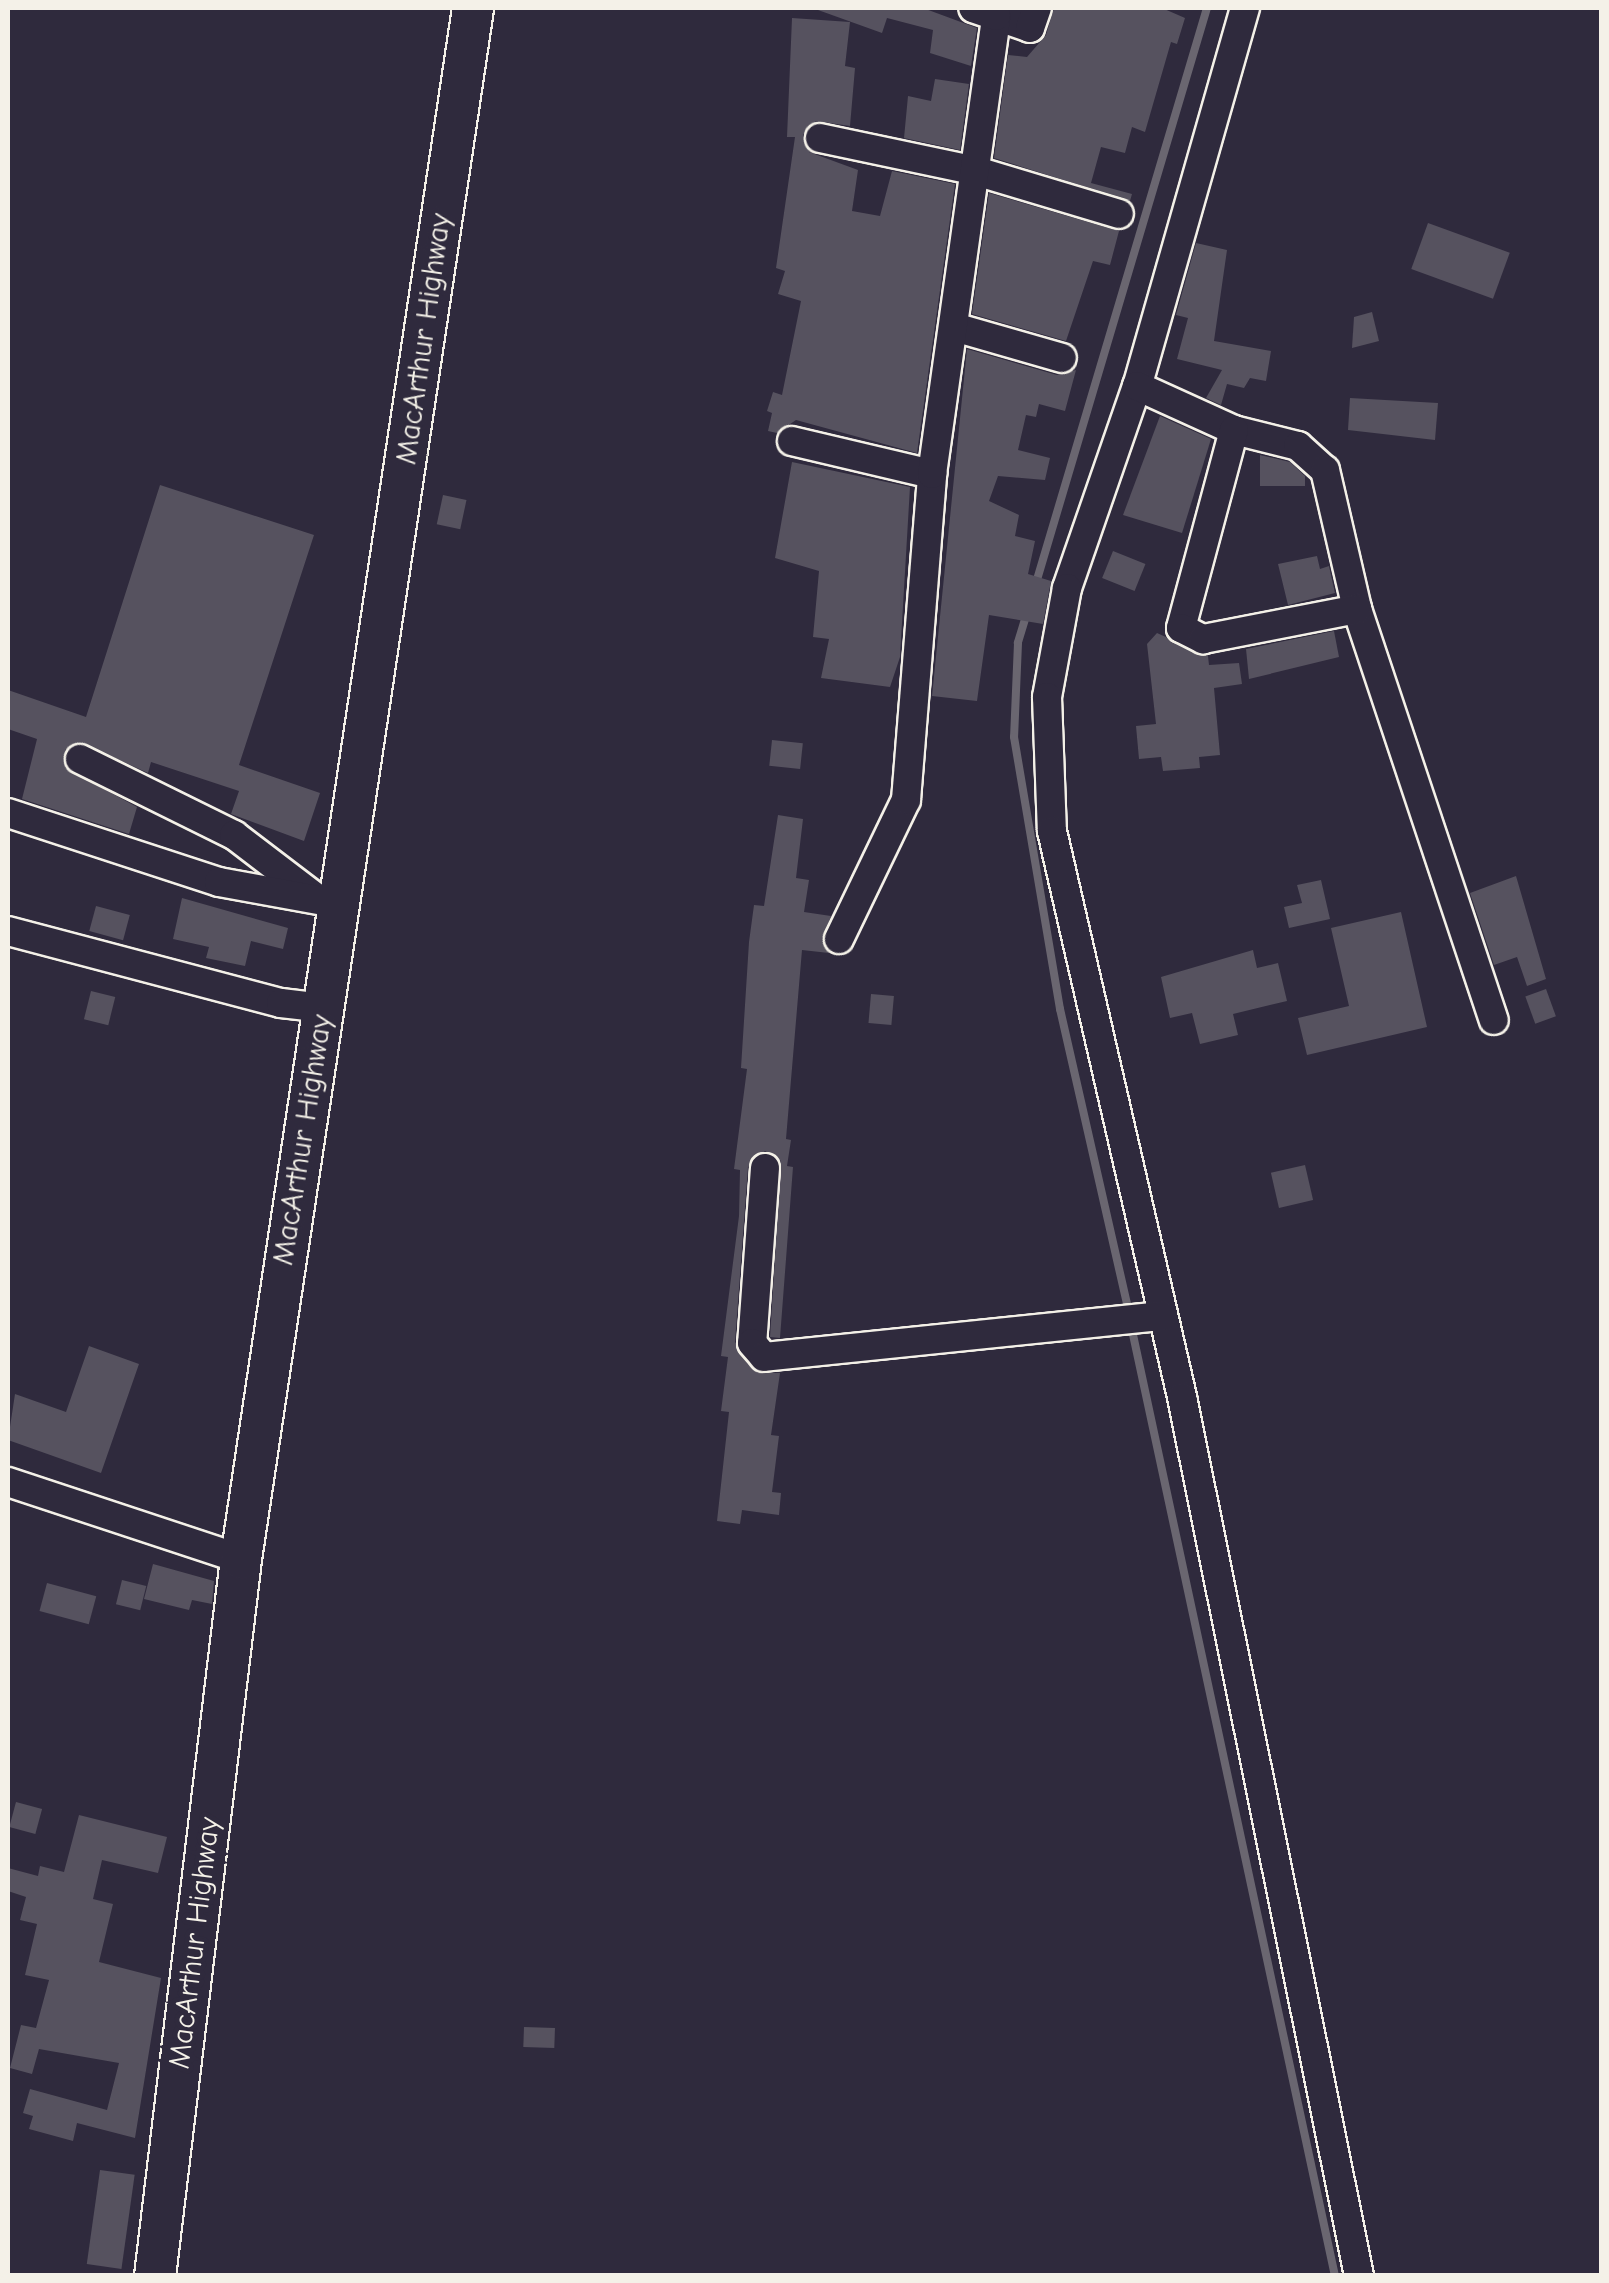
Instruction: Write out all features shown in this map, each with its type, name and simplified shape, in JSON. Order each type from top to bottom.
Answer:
[{"type":"highway","name":"MacArthur Highway","points":[[154,2276],[241,1560],[324,1008],[331,903],[473,8]]},
{"type":"street","points":[[839,939],[906,800],[932,474],[976,171],[984,12],[1030,28],[1038,8]]},
{"type":"street","points":[[1246,8],[1138,386],[1067,588],[1046,698],[1052,830],[1163,1316],[1360,2276]]},
{"type":"street","points":[[820,138],[976,171],[1119,214]]},
{"type":"street","points":[[954,327],[1062,358]]},
{"type":"street","points":[[1138,386],[1234,430],[1298,446],[1325,470],[1357,609],[1494,1020]]},
{"type":"street","points":[[1234,430],[1182,628],[1203,639],[1357,609]]},
{"type":"street","points":[[792,441],[932,474]]},
{"type":"street","points":[[80,759],[234,835],[331,903]]},
{"type":"street","points":[[8,813],[218,882],[331,903]]},
{"type":"street","points":[[8,931],[281,1004],[324,1008]]},
{"type":"street","points":[[765,1168],[752,1343],[764,1357],[1163,1316]]},
{"type":"street","points":[[8,1482],[241,1560]]},
{"type":"building","points":[[923,8],[977,28],[971,66],[930,53],[933,30],[887,18],[882,33],[818,10]]},
{"type":"building","points":[[1054,8],[1162,8],[1185,18],[1177,44],[1171,42],[1145,132],[1132,127],[1125,153],[1101,147],[1091,183],[1132,194],[1130,201],[994,158],[1008,55],[1027,57],[1046,35]]},
{"type":"building","points":[[792,18],[850,22],[845,66],[855,68],[850,126],[816,121],[803,135],[809,152],[858,170],[852,211],[880,216],[892,171],[955,184],[917,453],[796,420],[777,433],[768,431],[772,413],[767,411],[773,392],[782,395],[801,301],[778,294],[785,271],[776,268],[795,137],[787,137]]},
{"type":"building","points":[[935,79],[969,84],[960,150],[904,138],[908,96],[931,101]]},
{"type":"building","points":[[989,193],[1119,231],[1110,265],[1093,261],[1066,341],[972,314]]},
{"type":"building","points":[[1428,223],[1510,253],[1493,299],[1411,269]]},
{"type":"building","points":[[1196,243],[1227,250],[1214,341],[1271,351],[1266,381],[1250,378],[1244,388],[1227,384],[1221,405],[1206,398],[1222,370],[1177,359],[1188,318],[1176,315]]},
{"type":"building","points":[[1372,312],[1379,341],[1352,348],[1354,317]]},
{"type":"building","points":[[967,349],[1057,375],[1076,370],[1065,411],[1039,404],[1036,417],[1026,415],[1018,450],[1050,458],[1045,480],[998,476],[989,501],[1019,515],[1015,536],[1035,541],[1028,574],[1051,581],[1043,624],[989,615],[977,701],[932,696]]},
{"type":"building","points":[[1350,398],[1438,403],[1435,440],[1348,430]]},
{"type":"building","points":[[1160,416],[1211,439],[1182,533],[1123,515]]},
{"type":"building","points":[[1260,455],[1290,462],[1305,476],[1305,486],[1260,486]]},
{"type":"building","points":[[792,462],[910,487],[900,657],[890,687],[821,678],[829,639],[813,637],[819,571],[775,558]]},
{"type":"building","points":[[160,485],[314,535],[239,765],[320,793],[304,841],[231,814],[239,791],[151,762],[148,773],[80,742],[65,750],[65,768],[137,807],[129,834],[22,799],[37,739],[8,729],[8,690],[86,717]]},
{"type":"building","points":[[443,495],[466,500],[460,529],[437,524]]},
{"type":"building","points":[[1113,551],[1145,564],[1135,591],[1102,578]]},
{"type":"building","points":[[1317,556],[1320,569],[1329,566],[1335,593],[1288,605],[1278,564]]},
{"type":"building","points":[[1334,631],[1339,657],[1249,679],[1246,649]]},
{"type":"building","points":[[1157,633],[1208,656],[1209,665],[1239,663],[1242,684],[1214,688],[1220,755],[1199,757],[1200,768],[1163,771],[1161,757],[1139,759],[1136,726],[1156,724],[1147,644]]},
{"type":"building","points":[[772,740],[803,743],[800,769],[769,766]]},
{"type":"building","points":[[778,815],[803,819],[796,878],[809,880],[804,912],[831,916],[822,939],[829,953],[802,950],[786,1139],[791,1140],[787,1166],[793,1167],[780,1338],[770,1337],[781,1161],[765,1151],[748,1167],[735,1342],[757,1373],[780,1373],[771,1435],[779,1436],[772,1492],[781,1493],[779,1515],[742,1510],[740,1524],[717,1521],[729,1412],[721,1411],[728,1357],[721,1356],[739,1216],[740,1170],[734,1169],[747,1069],[741,1068],[749,942],[754,905],[764,906]]},
{"type":"building","points":[[1516,876],[1546,979],[1527,986],[1517,957],[1494,965],[1470,893]]},
{"type":"building","points":[[1321,880],[1330,919],[1289,928],[1284,907],[1302,903],[1297,885]]},
{"type":"building","points":[[182,898],[288,928],[283,949],[251,941],[245,966],[206,958],[209,947],[173,939]]},
{"type":"building","points":[[96,906],[130,915],[123,940],[89,931]]},
{"type":"building","points":[[1401,912],[1427,1027],[1307,1055],[1298,1018],[1349,1006],[1331,928]]},
{"type":"building","points":[[1253,950],[1257,968],[1278,963],[1287,1001],[1233,1014],[1238,1035],[1200,1044],[1192,1013],[1170,1018],[1161,977]]},
{"type":"building","points":[[1546,989],[1556,1016],[1535,1024],[1525,997]]},
{"type":"building","points":[[91,991],[115,997],[108,1025],[84,1019]]},
{"type":"building","points":[[871,994],[894,996],[891,1025],[868,1023]]},
{"type":"building","points":[[1305,1165],[1313,1200],[1279,1208],[1271,1173]]},
{"type":"building","points":[[89,1346],[139,1364],[101,1473],[8,1440],[15,1394],[66,1412]]},
{"type":"building","points":[[153,1564],[214,1581],[212,1604],[192,1600],[189,1610],[144,1599]]},
{"type":"building","points":[[122,1580],[146,1586],[140,1610],[116,1604]]},
{"type":"building","points":[[47,1583],[96,1596],[89,1624],[39,1611]]},
{"type":"building","points":[[16,1802],[42,1809],[35,1834],[9,1827]]},
{"type":"building","points":[[79,1815],[167,1837],[158,1873],[102,1860],[93,1899],[113,1904],[99,1962],[161,1978],[135,2138],[77,2123],[73,2141],[29,2129],[33,2116],[23,2113],[30,2089],[107,2110],[119,2063],[39,2049],[32,2074],[10,2068],[21,2025],[36,2028],[49,1980],[25,1975],[37,1924],[20,1920],[26,1897],[8,1891],[8,1868],[38,1876],[40,1866],[64,1872]]},
{"type":"building","points":[[524,2027],[555,2028],[554,2048],[523,2047]]},
{"type":"building","points":[[100,2170],[135,2175],[121,2269],[87,2264]]},
{"type":"waterway","points":[[1036,583],[1207,8]]},
{"type":"waterway","points":[[1026,616],[1018,643],[1014,737],[1060,1009],[1127,1305]]},
{"type":"waterway","points":[[1132,1330],[1335,2276]]}]
